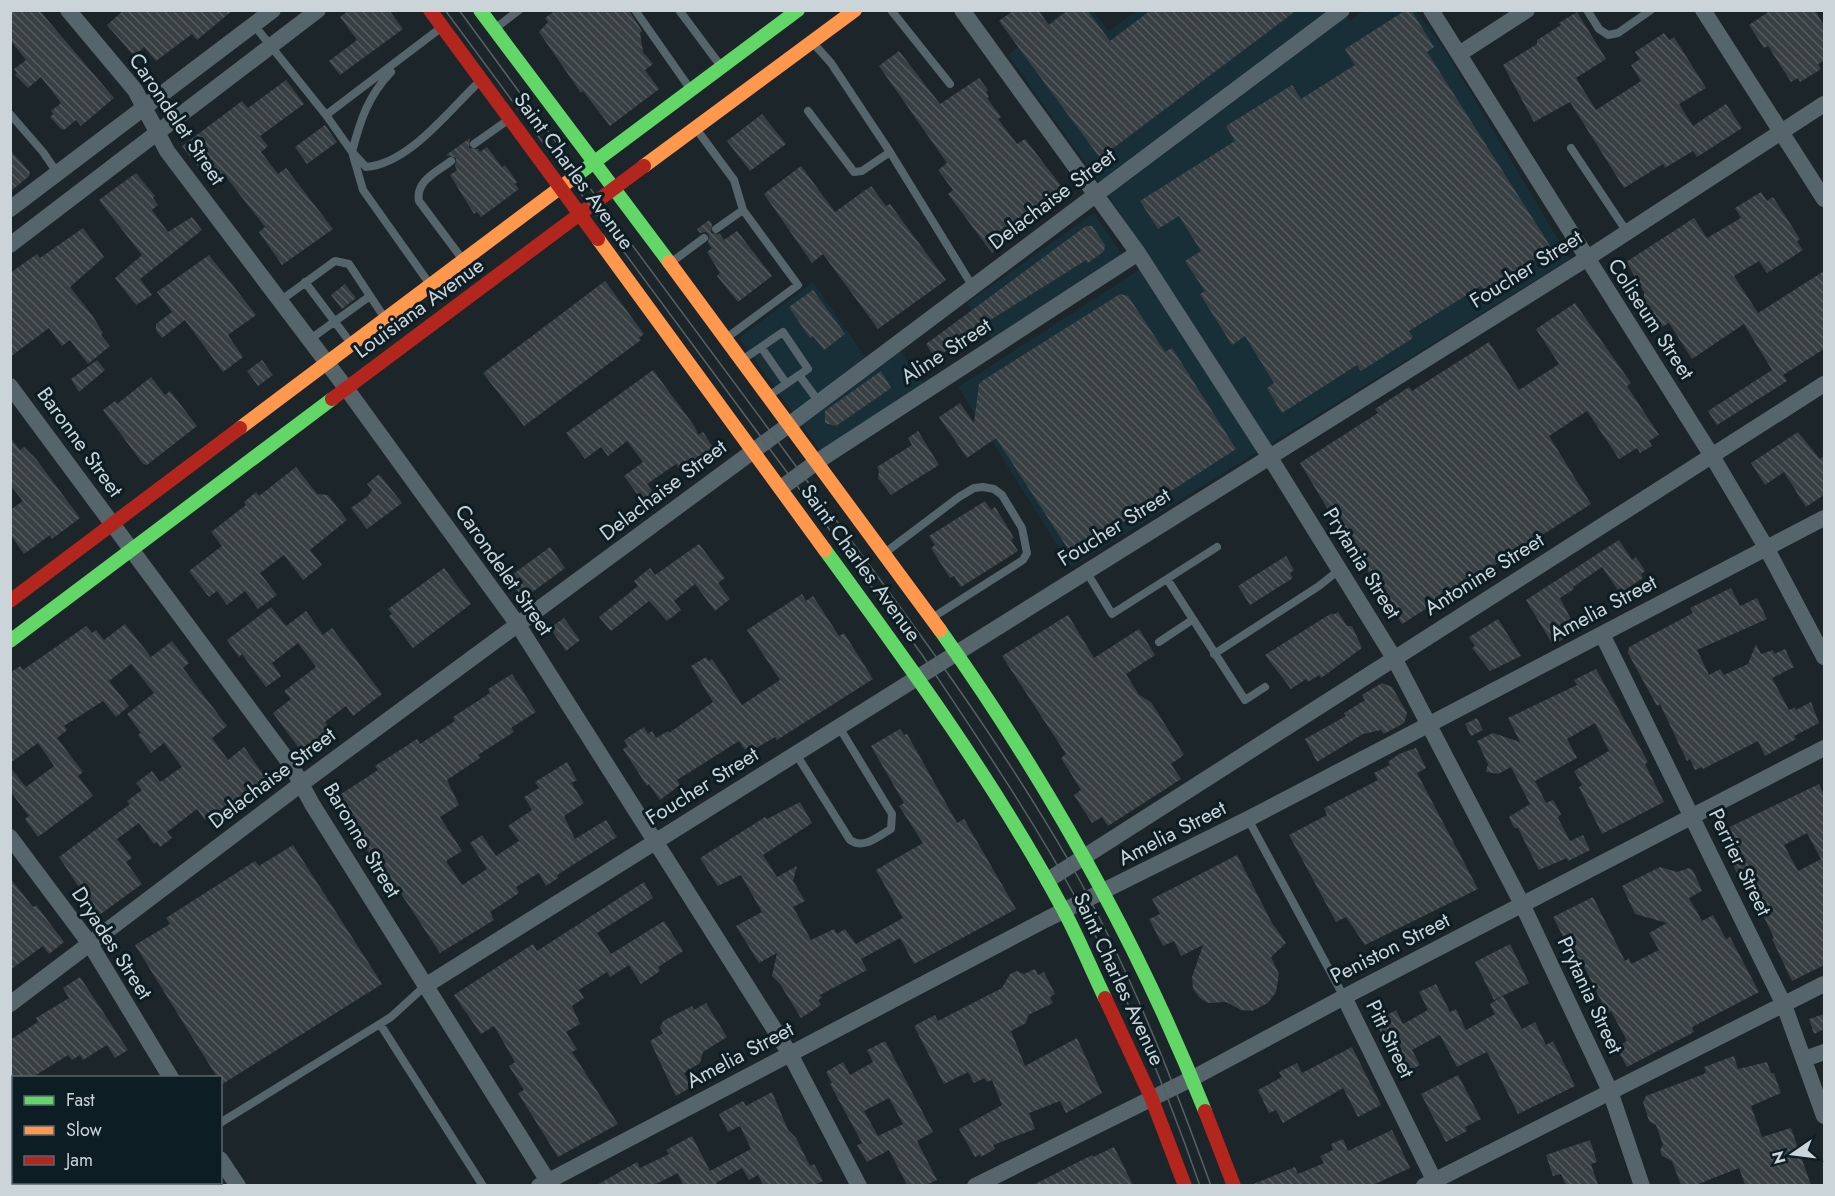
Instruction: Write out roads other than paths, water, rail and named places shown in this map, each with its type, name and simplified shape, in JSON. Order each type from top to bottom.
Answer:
[{"type":"main road","name":"Saint Charles Avenue","points":[[430,10],[919,678],[1048,880],[1151,1096],[1185,1185]]},
{"type":"main road","name":"Saint Charles Avenue","points":[[480,10],[818,461],[957,652],[1085,856],[1105,893],[1193,1078],[1234,1185]]},
{"type":"main road","name":"Louisiana Avenue","points":[[10,601],[114,526],[352,345],[400,325],[580,215],[615,190],[696,129],[739,71],[798,10]]},
{"type":"main road","name":"Louisiana Avenue","points":[[10,641],[346,388],[400,325],[430,285],[595,161],[691,90],[813,42],[855,10]]},
{"type":"street","name":"Carondelet Street","points":[[68,10],[135,90],[167,151],[346,388],[518,625],[790,1054],[859,1185]]},
{"type":"street","points":[[10,209],[273,10]]},
{"type":"street","points":[[10,245],[318,10]]},
{"type":"street","name":"Prytania Street","points":[[962,10],[1097,193],[1138,253],[1269,456],[1394,658],[1522,904],[1610,1091],[1642,1185]]},
{"type":"street","name":"Delachaise Street","points":[[10,1004],[301,784],[790,424],[1342,10]]},
{"type":"street","name":"Coliseum Street","points":[[1431,10],[1712,456],[1767,549],[1824,657]]},
{"type":"street","points":[[1459,54],[1527,10]]},
{"type":"street","points":[[1703,10],[1824,199]]},
{"type":"street","name":"Foucher Street","points":[[425,986],[1586,259],[1824,104]]},
{"type":"street","name":"Aline Street","points":[[781,488],[818,461],[1138,253]]},
{"type":"street","name":"Antonine Street","points":[[1048,880],[1824,384]]},
{"type":"street","name":"Baronne Street","points":[[10,386],[291,765],[546,1184]]},
{"type":"street","name":"Amelia Street","points":[[546,1184],[1064,911],[1105,893],[1824,518]]},
{"type":"street","name":"Perrier Street","points":[[1602,634],[1784,1005],[1824,1116]]},
{"type":"street","name":"Peniston Street","points":[[975,1185],[1151,1096],[1193,1078],[1824,748]]},
{"type":"street","name":"Dryades Street","points":[[10,837],[90,944],[170,1076]]},
{"type":"street","points":[[1432,1184],[1610,1091],[1824,984]]},
{"type":"street","name":"Pitt Street","points":[[1344,997],[1432,1184]]},
{"type":"street","points":[[1805,1059],[1824,1052]]},
{"type":"street","points":[[222,1162],[238,1185]]},
{"type":"lane","points":[[495,30],[519,10]]},
{"type":"lane","points":[[635,10],[691,90]]},
{"type":"lane","points":[[679,10],[739,71]]},
{"type":"lane","points":[[891,10],[950,84]]},
{"type":"lane","points":[[1587,10],[1599,29],[1608,35],[1618,33],[1651,10]]},
{"type":"lane","points":[[254,25],[366,167],[388,163],[450,114],[461,99],[482,81]]},
{"type":"lane","points":[[326,115],[442,27]]},
{"type":"lane","points":[[813,42],[831,63],[890,152],[973,287]]},
{"type":"lane","points":[[406,56],[379,85],[367,103],[352,152],[363,190],[430,285]]},
{"type":"lane","points":[[808,111],[854,172],[862,171],[890,152]]},
{"type":"lane","points":[[10,114],[43,152],[58,174]]},
{"type":"lane","points":[[474,144],[510,119]]},
{"type":"lane","points":[[696,129],[734,180],[743,210],[798,285],[726,338]]},
{"type":"lane","points":[[1570,148],[1627,232]]},
{"type":"lane","points":[[451,161],[421,184],[418,193],[419,201],[463,260]]},
{"type":"lane","points":[[716,229],[743,210]]},
{"type":"lane","points":[[670,263],[704,238]]},
{"type":"lane","points":[[280,301],[335,261],[342,261],[349,264],[370,296],[400,325]]},
{"type":"lane","points":[[304,282],[352,345]]},
{"type":"lane","points":[[309,340],[370,296]]},
{"type":"lane","points":[[742,360],[783,332],[808,369],[769,396]]},
{"type":"lane","points":[[761,347],[786,383]]},
{"type":"lane","points":[[799,375],[819,402]]},
{"type":"lane","points":[[885,553],[974,488],[994,489],[1002,495],[1022,528],[1027,553],[1023,560],[932,618]]},
{"type":"lane","points":[[1086,571],[1112,614],[1217,547]]},
{"type":"lane","points":[[1214,654],[1319,586],[1339,570]]},
{"type":"lane","points":[[1167,579],[1245,700],[1265,687]]},
{"type":"lane","points":[[1159,642],[1192,620]]},
{"type":"lane","points":[[796,754],[850,840],[856,844],[865,844],[891,829],[892,814],[839,727]]},
{"type":"lane","name":"Pitt Street","points":[[1248,819],[1344,997]]},
{"type":"lane","points":[[222,1122],[380,1024],[425,986]]},
{"type":"lane","points":[[380,1024],[483,1185]]},
{"type":"tram line","points":[[445,10],[923,656],[1004,777],[1078,902],[1113,971],[1159,1077],[1200,1186]]},
{"type":"tram line","points":[[459,10],[928,645],[1001,752],[1070,863],[1111,941],[1164,1062],[1211,1186]]}]
